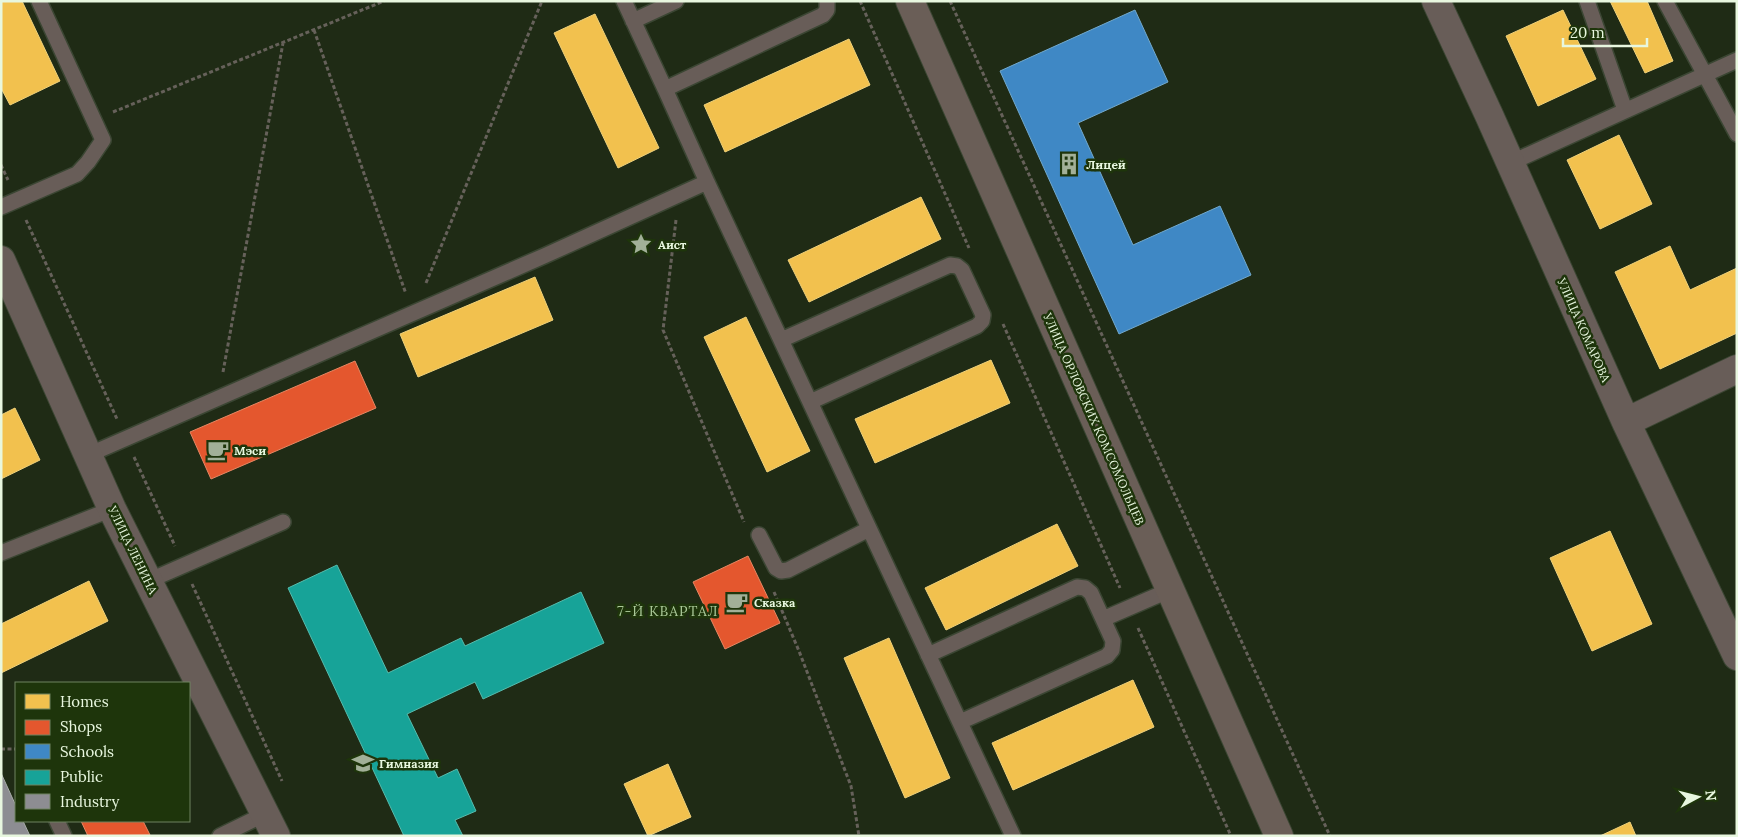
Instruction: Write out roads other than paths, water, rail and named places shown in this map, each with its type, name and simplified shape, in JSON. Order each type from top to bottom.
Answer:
[{"type":"street","name":"УЛИЦА ОРЛОВСКИХ КОМСОМОЛЬЦЕВ","points":[[910,1],[1279,836]]},
{"type":"street","name":"УЛИЦА КОМАРОВА","points":[[1436,1],[1490,115],[1626,422],[1737,656]]},
{"type":"street","name":"УЛИЦА ЛЕНИНА","points":[[1,260],[112,509],[270,825]]},
{"type":"street","points":[[1626,422],[1737,369]]},
{"type":"lane","points":[[1,207],[77,174],[103,140],[39,1]]},
{"type":"lane","points":[[624,1],[1013,836]]},
{"type":"lane","points":[[633,21],[676,1]]},
{"type":"lane","points":[[665,89],[823,15],[827,10],[827,1]]},
{"type":"lane","points":[[1587,1],[1625,110]]},
{"type":"lane","points":[[1665,1],[1737,134]]},
{"type":"lane","points":[[1510,163],[1625,110],[1706,76],[1737,60]]},
{"type":"lane","points":[[88,455],[707,182]]},
{"type":"lane","points":[[781,340],[950,265],[957,266],[962,270],[983,315],[982,321],[977,326],[810,402]]},
{"type":"lane","points":[[1,554],[112,509]]},
{"type":"lane","points":[[148,581],[283,522]]},
{"type":"lane","points":[[759,536],[776,568],[781,572],[869,529]]},
{"type":"lane","points":[[928,654],[1077,587],[1085,588],[1091,594],[1103,619],[1113,641],[1112,650],[1107,656],[960,722]]},
{"type":"lane","points":[[1103,619],[1170,590]]},
{"type":"lane","points":[[57,822],[64,836]]},
{"type":"lane","points":[[220,836],[270,825]]},
{"type":"place","name":"Лицей","points":[[1069,164]]},
{"type":"place","name":"Аист","points":[[641,244]]},
{"type":"place","name":"Мэси","points":[[218,450]]},
{"type":"place","name":"Сказка","points":[[737,602]]},
{"type":"place","name":"Гимназия","points":[[363,763]]},
{"type":"district","name":"7-Й КВАРТАЛ","points":[[668,611]]}]
